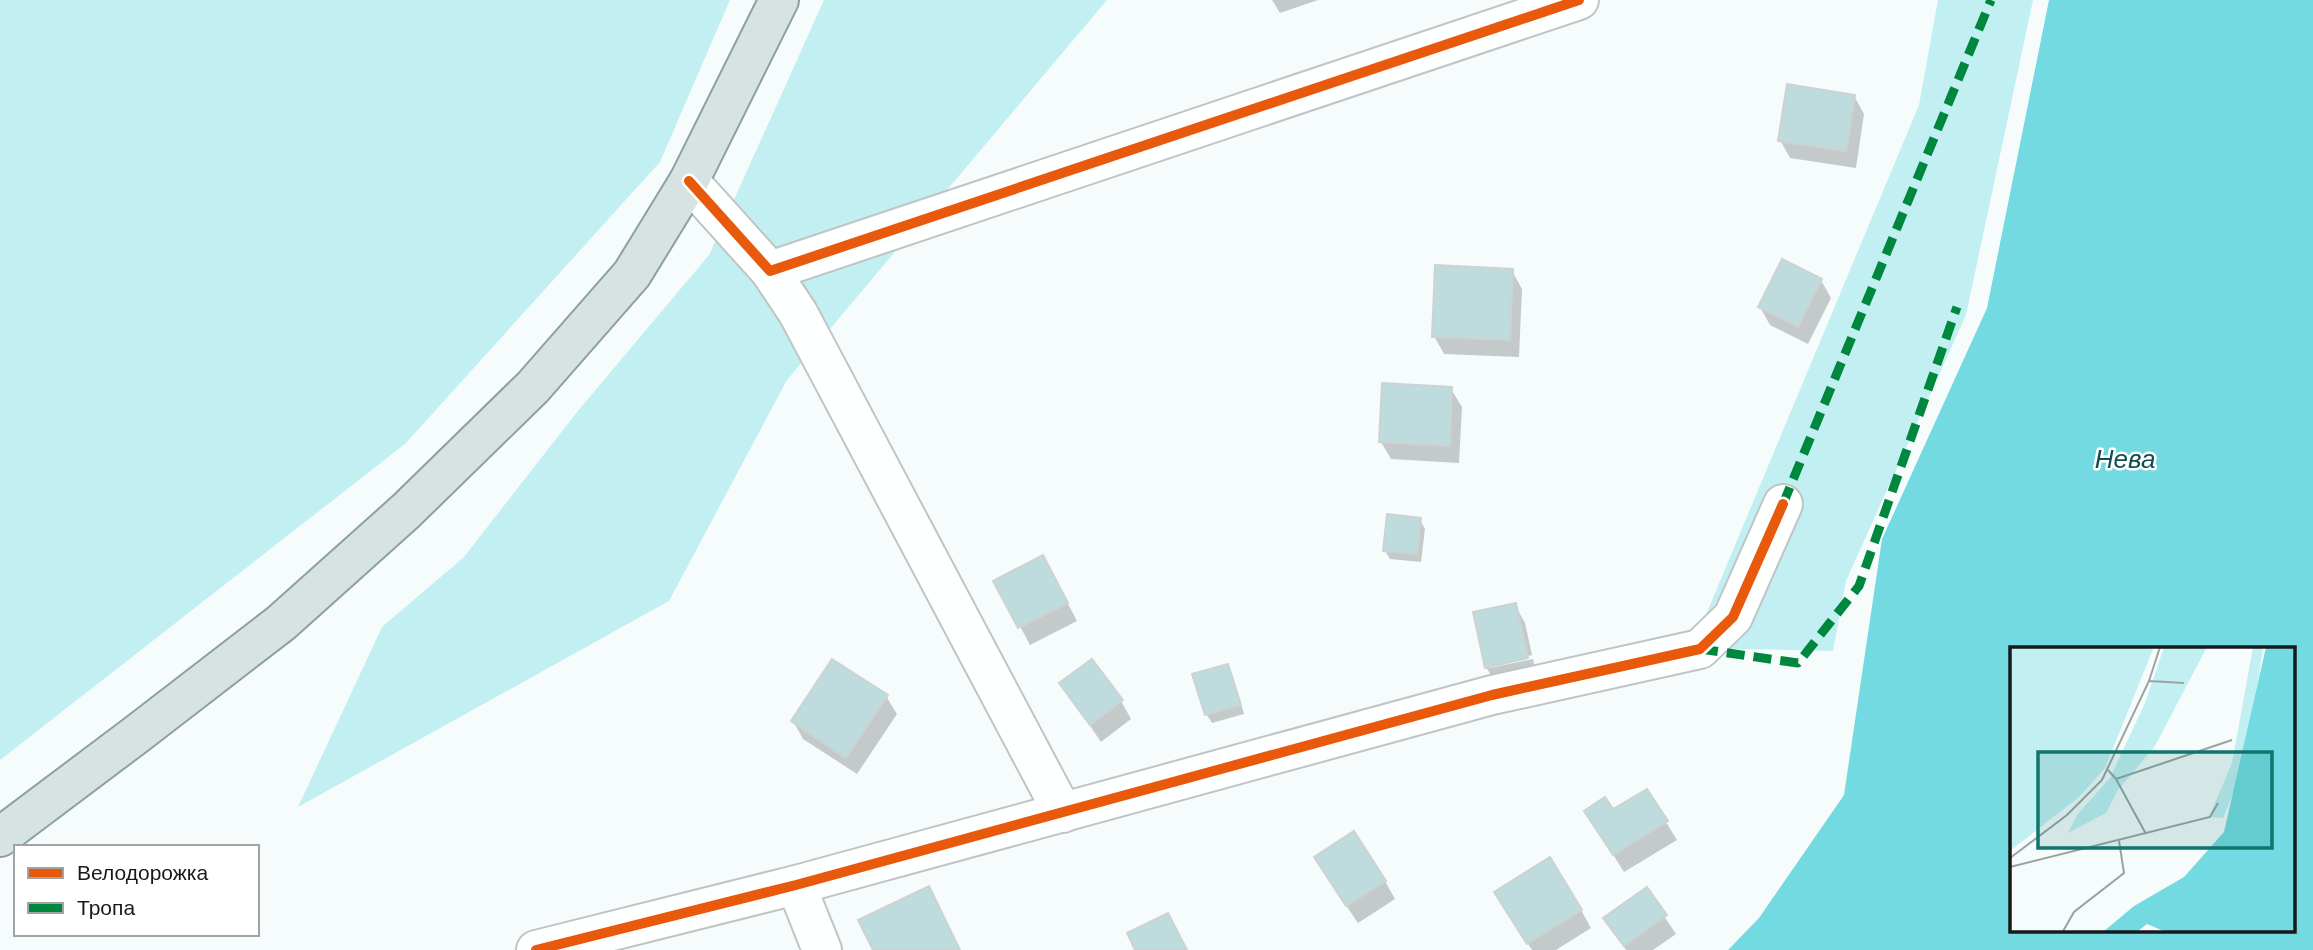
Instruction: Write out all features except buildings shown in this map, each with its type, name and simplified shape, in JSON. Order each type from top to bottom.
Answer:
[{"type":"main road","points":[[0,837],[281,623],[406,511],[533,387],[632,274],[689,181],[779,0]]},
{"type":"street","points":[[770,271],[1579,0]]},
{"type":"street","points":[[689,181],[770,271],[798,313],[1063,813]]},
{"type":"street","points":[[536,950],[796,885],[1492,695],[1700,649],[1733,617],[1783,504]]},
{"type":"street","points":[[796,885],[822,950]]},
{"type":"shaded area","points":[[0,0],[730,0],[660,162],[405,444],[0,760]]},
{"type":"shaded area","points":[[824,0],[1107,0],[787,380],[669,601],[298,807],[382,627],[464,557],[577,412],[709,255]]},
{"type":"shaded area","points":[[1938,0],[2033,0],[1966,315],[1846,581],[1833,651],[1692,648],[1919,105]]},
{"type":"water","name":"Нева","points":[[2049,0],[2313,0],[2313,950],[1728,950],[1759,918],[1844,795],[1882,539],[1987,308]]},
{"type":"marked path","points":[[1783,504],[1991,0]]},
{"type":"marked path","points":[[1700,649],[1798,663],[1859,586],[1957,307]]},
{"type":"cycle path","points":[[689,181],[770,271],[1579,0]]},
{"type":"cycle path","points":[[536,950],[796,885],[1492,695],[1700,649],[1733,617],[1783,504]]}]
